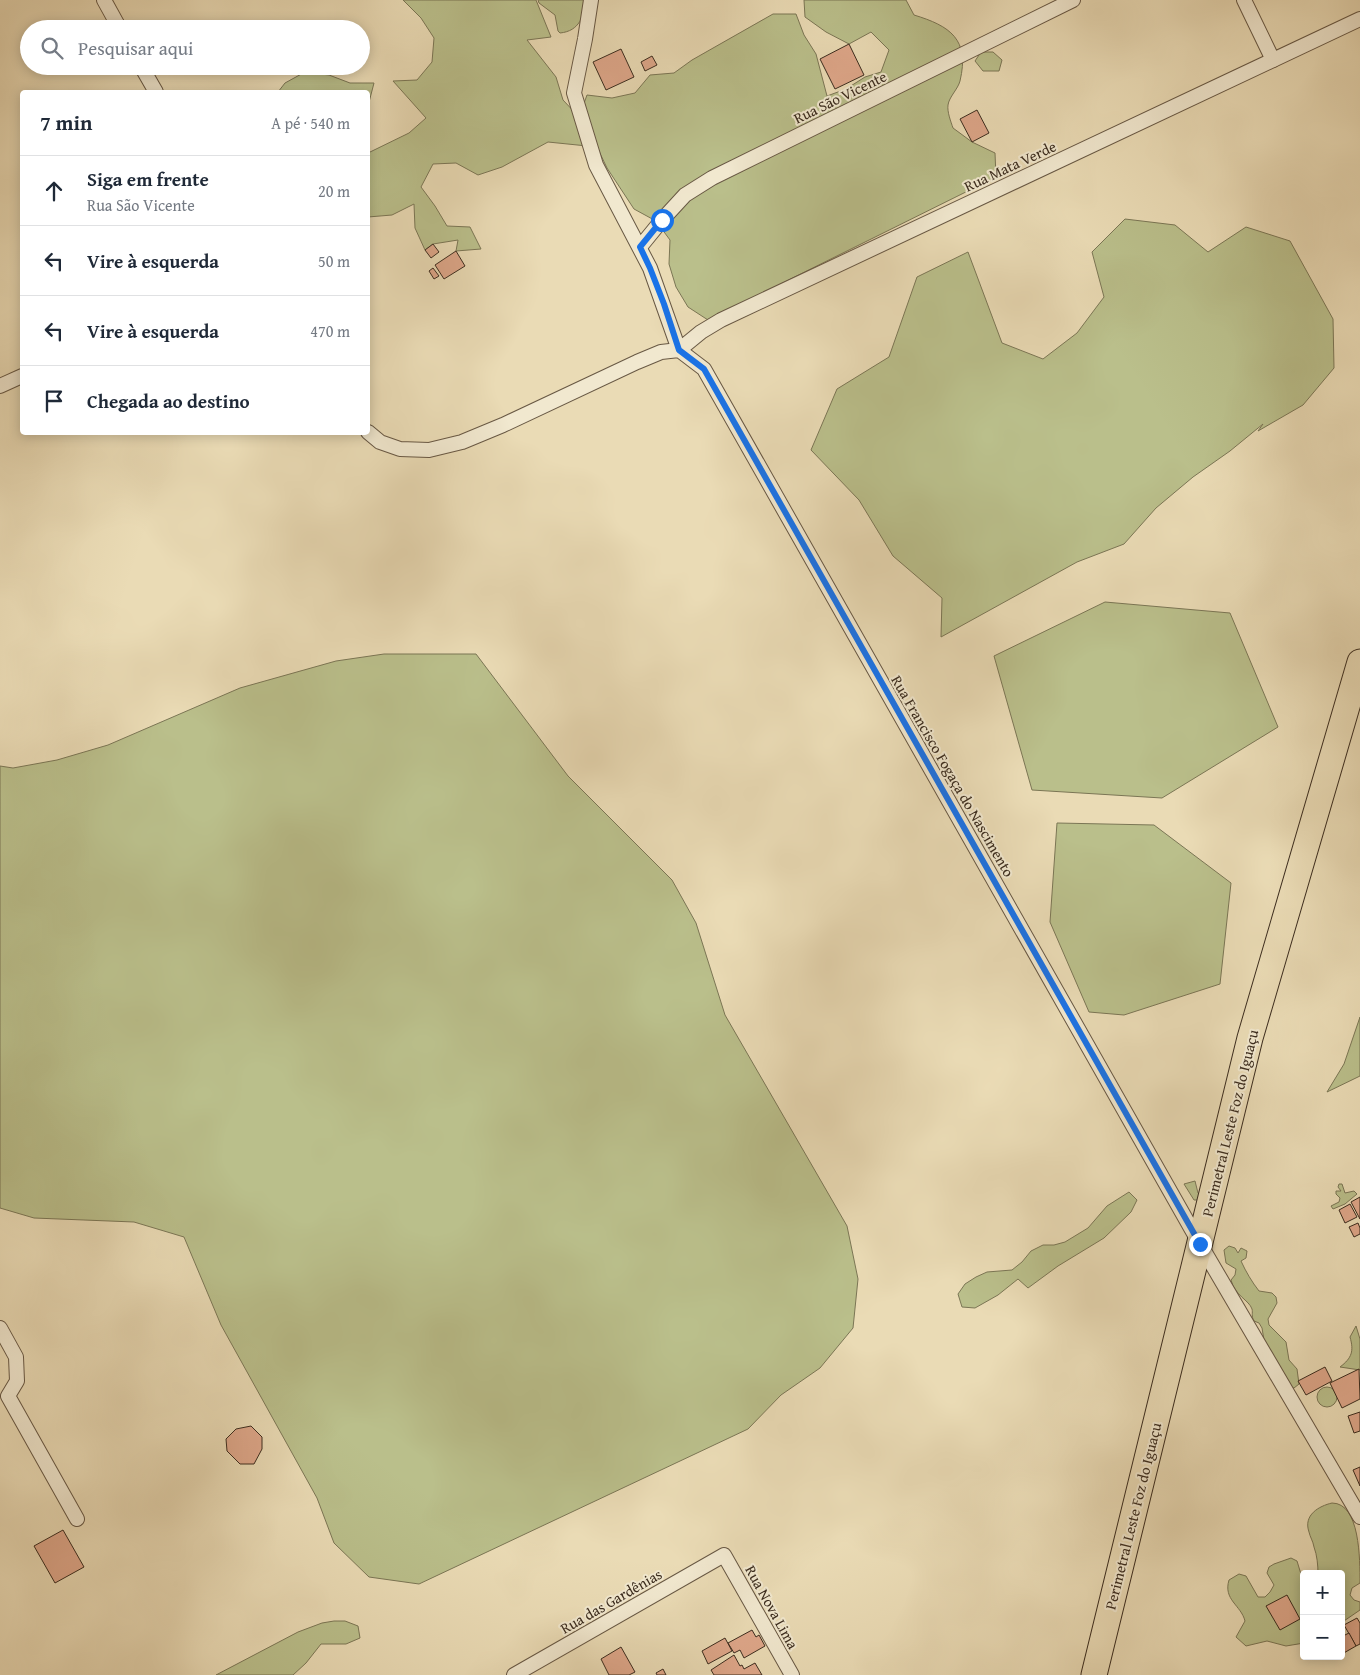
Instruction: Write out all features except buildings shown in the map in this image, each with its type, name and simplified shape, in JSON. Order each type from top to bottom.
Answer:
[{"type":"highway","name":"Perimetral Leste Foz do Iguaçu","points":[[1094,1675],[1250,1038],[1360,662]]},
{"type":"street","points":[[104,0],[115,20]]},
{"type":"street","points":[[370,434],[380,442],[400,448],[429,450],[462,442],[503,425],[637,362],[662,352],[679,350],[650,268],[596,165],[574,93],[591,0]]},
{"type":"street","name":"Rua São Vicente","points":[[640,247],[685,195],[712,178],[1073,0]]},
{"type":"street","points":[[1244,0],[1273,60]]},
{"type":"street","name":"Rua Mata Verde","points":[[679,350],[701,332],[721,320],[1360,19]]},
{"type":"street","points":[[146,75],[155,90]]},
{"type":"street","name":"Rua Francisco Fogaça do Nascimento","points":[[679,350],[704,369],[1200,1244],[1360,1517]]},
{"type":"street","points":[[0,386],[20,377]]},
{"type":"street","points":[[0,1328],[16,1358],[17,1381],[4,1398],[78,1519]]},
{"type":"street","name":"Rua das Gardênias","points":[[514,1675],[724,1555]]},
{"type":"street","name":"Rua Nova Lima","points":[[724,1555],[792,1675]]},
{"type":"green space","points":[[403,0],[536,0],[551,37],[527,40],[556,77],[563,100],[579,117],[587,95],[612,98],[635,93],[650,75],[674,73],[692,60],[773,14],[796,14],[804,35],[816,54],[827,96],[846,89],[865,77],[881,72],[889,50],[871,32],[849,44],[826,32],[805,17],[804,0],[906,0],[914,15],[938,24],[947,30],[954,36],[959,45],[962,55],[962,67],[959,84],[949,102],[949,117],[953,128],[972,142],[995,153],[996,177],[708,320],[688,307],[676,287],[669,264],[670,240],[656,221],[634,209],[607,168],[597,147],[548,142],[502,167],[478,175],[456,163],[433,164],[421,187],[447,226],[470,227],[481,249],[456,251],[458,240],[433,244],[425,250],[415,228],[414,204],[392,215],[370,217],[370,152],[409,133],[426,118],[393,81],[417,80],[432,62],[434,38],[421,18]]},
{"type":"green space","points":[[538,0],[588,0],[580,22],[567,32],[560,33],[555,15],[539,3]]},
{"type":"green space","points":[[981,52],[993,52],[1002,60],[999,71],[983,71],[975,61]]},
{"type":"green space","points":[[300,75],[329,75],[350,83],[374,83],[370,98],[370,90],[280,90],[285,83]]},
{"type":"green space","points":[[1125,219],[1175,225],[1208,252],[1246,227],[1290,241],[1333,319],[1334,368],[1303,405],[1258,431],[1263,424],[1230,451],[1193,477],[1156,508],[1124,544],[1077,562],[941,637],[942,598],[893,556],[859,500],[811,450],[837,389],[889,357],[917,277],[968,252],[1002,343],[1043,359],[1077,333],[1104,297],[1092,252]]},
{"type":"green space","points":[[1105,602],[1230,613],[1278,727],[1162,798],[1032,790],[994,656]]},
{"type":"green space","points":[[384,654],[476,654],[568,776],[672,880],[696,923],[725,1015],[847,1226],[858,1279],[853,1328],[820,1368],[781,1395],[748,1429],[419,1584],[369,1577],[334,1543],[317,1498],[221,1325],[184,1237],[134,1222],[34,1218],[0,1208],[0,766],[13,768],[57,760],[108,745],[240,688],[336,661]]},
{"type":"green space","points":[[1057,823],[1154,825],[1231,883],[1220,984],[1124,1015],[1089,1012],[1050,922]]},
{"type":"green space","points":[[1360,1017],[1360,1076],[1327,1092],[1344,1064]]},
{"type":"green space","points":[[1195,1181],[1198,1193],[1202,1197],[1197,1200],[1194,1200],[1184,1184]]},
{"type":"green space","points":[[1339,1184],[1342,1184],[1345,1193],[1354,1191],[1357,1194],[1345,1204],[1333,1209],[1331,1206],[1339,1202],[1340,1198],[1336,1194],[1336,1191],[1341,1191],[1338,1187]]},
{"type":"green space","points":[[1129,1192],[1137,1200],[1131,1212],[1104,1238],[1058,1266],[1028,1288],[1018,1279],[998,1295],[975,1308],[962,1307],[958,1294],[965,1284],[987,1272],[1012,1270],[1031,1251],[1043,1245],[1065,1242],[1088,1228],[1107,1206]]},
{"type":"green space","points":[[1229,1246],[1235,1248],[1238,1253],[1241,1248],[1247,1251],[1246,1258],[1241,1261],[1245,1269],[1259,1291],[1272,1293],[1276,1297],[1277,1303],[1268,1319],[1269,1325],[1286,1342],[1289,1360],[1297,1369],[1299,1384],[1294,1388],[1289,1388],[1264,1340],[1262,1328],[1253,1319],[1252,1309],[1233,1285],[1231,1280],[1235,1275],[1236,1269],[1226,1263],[1224,1250]]},
{"type":"green space","points":[[1356,1326],[1360,1339],[1360,1370],[1340,1367],[1351,1354],[1350,1337]]},
{"type":"green space","points":[[1327,1387],[1334,1390],[1337,1397],[1334,1404],[1327,1407],[1320,1404],[1317,1397],[1320,1390]]},
{"type":"green space","points":[[1332,1503],[1341,1505],[1348,1512],[1353,1522],[1359,1547],[1360,1583],[1352,1588],[1350,1595],[1354,1600],[1360,1602],[1360,1610],[1345,1620],[1345,1570],[1318,1570],[1316,1553],[1309,1534],[1308,1521],[1310,1516],[1322,1506]]},
{"type":"green space","points":[[1291,1558],[1297,1561],[1300,1571],[1300,1644],[1286,1646],[1267,1641],[1246,1646],[1236,1637],[1245,1621],[1228,1593],[1229,1580],[1239,1574],[1246,1576],[1258,1597],[1265,1597],[1274,1585],[1267,1573],[1269,1567]]},
{"type":"green space","points":[[345,1621],[358,1626],[360,1638],[346,1644],[321,1644],[306,1663],[293,1675],[216,1675],[298,1632],[322,1623]]},
{"type":"route","points":[[662,220],[640,247],[664,304],[679,350],[704,369],[1200,1244]]}]
